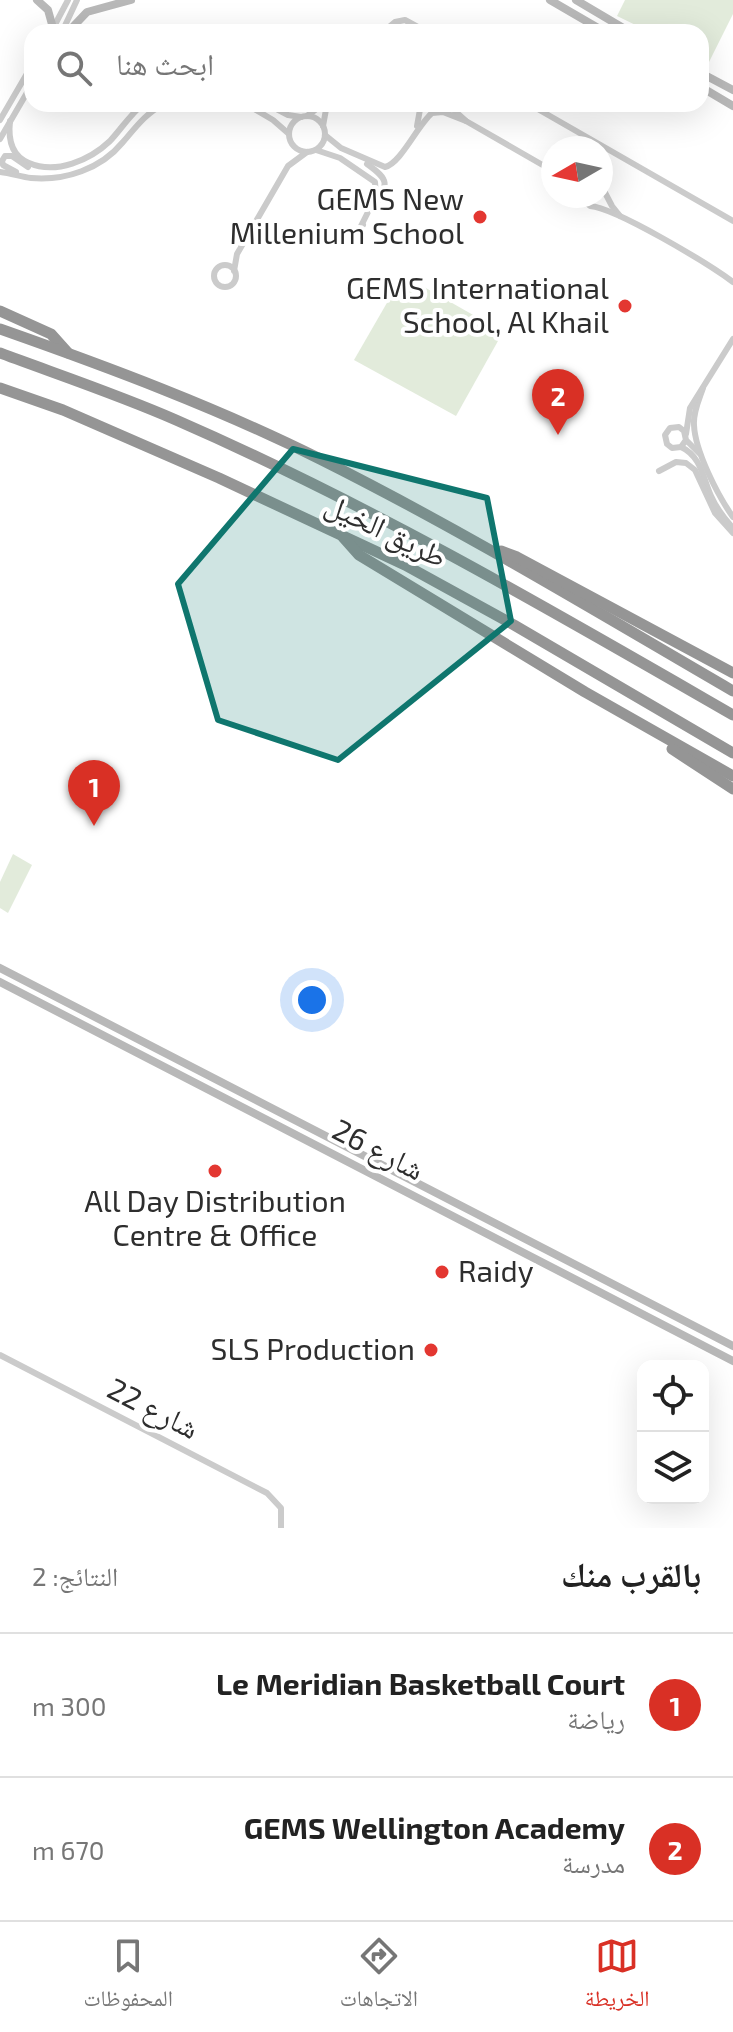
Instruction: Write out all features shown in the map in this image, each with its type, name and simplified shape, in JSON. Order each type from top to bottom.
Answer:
[{"type":"highway","points":[[0,311],[51,334],[68,353]]},
{"type":"highway","points":[[0,329],[215,411],[284,442],[493,552],[733,691]]},
{"type":"highway","name":"طريق الخيل","points":[[0,353],[172,418],[363,508],[510,586],[733,715]]},
{"type":"highway","name":"طريق الخيل","points":[[0,388],[63,410],[342,534],[514,625],[733,753]]},
{"type":"highway","points":[[342,534],[350,548],[359,555],[571,684],[733,776]]},
{"type":"highway","points":[[493,552],[505,552],[517,557],[733,673]]},
{"type":"highway","points":[[641,723],[653,737],[733,789]]},
{"type":"street","points":[[37,0],[48,10],[55,24]]},
{"type":"street","points":[[60,24],[68,0]]},
{"type":"street","points":[[62,24],[77,0]]},
{"type":"street","points":[[69,24],[87,12],[131,0]]},
{"type":"street","points":[[550,0],[591,24]]},
{"type":"street","points":[[576,0],[616,24]]},
{"type":"street","points":[[393,24],[405,20],[412,24]]},
{"type":"street","points":[[709,77],[733,90]]},
{"type":"street","points":[[0,120],[24,79]]},
{"type":"street","points":[[709,92],[733,106]]},
{"type":"street","points":[[0,139],[24,97]]},
{"type":"street","points":[[27,177],[5,167],[3,157],[12,156],[29,167],[70,164],[92,155],[136,112]]},
{"type":"street","points":[[0,172],[27,177],[61,177],[94,166],[118,147],[151,112]]},
{"type":"street","points":[[260,112],[289,134],[298,149],[307,152]]},
{"type":"street","points":[[281,112],[318,120],[323,126]]},
{"type":"street","points":[[289,134],[294,122],[312,112]]},
{"type":"street","points":[[316,150],[325,135],[324,112]]},
{"type":"street","points":[[416,129],[419,112]]},
{"type":"street","points":[[325,135],[337,145],[381,167],[391,166],[416,129],[435,112],[466,121]]},
{"type":"street","points":[[456,112],[466,121],[541,164]]},
{"type":"street","points":[[543,112],[733,221]]},
{"type":"street","points":[[10,121],[9,138],[16,153],[28,163],[44,166]]},
{"type":"street","points":[[237,254],[217,268],[215,281],[221,286],[226,287],[233,282],[237,254],[288,166],[292,143]]},
{"type":"street","points":[[288,166],[307,152],[316,150],[340,158],[375,182],[376,196],[360,228]]},
{"type":"street","points":[[351,241],[383,194],[386,184],[383,176],[364,160]]},
{"type":"street","points":[[613,207],[623,218]]},
{"type":"street","points":[[599,208],[623,218],[731,279]]},
{"type":"street","points":[[222,265],[234,271]]},
{"type":"street","points":[[681,447],[686,437],[690,408],[733,339]]},
{"type":"street","points":[[703,388],[694,424],[706,464],[733,517]]},
{"type":"street","points":[[706,464],[679,427],[673,427],[665,435],[669,447],[681,447],[694,456],[715,504],[733,530]]},
{"type":"street","points":[[659,471],[676,462],[691,466],[715,513],[733,530]]},
{"type":"street","name":"شارع 26","points":[[0,968],[733,1346]]},
{"type":"street","name":"شارع 26","points":[[0,982],[733,1361]]},
{"type":"street","points":[[189,1080],[198,1069]]},
{"type":"street","name":"شارع 22","points":[[0,1355],[267,1493],[281,1508],[281,1528]]},
{"type":"highlighted area","points":[[293,449],[487,498],[511,621],[338,760],[218,720],[178,584]]},
{"type":"green space","points":[[625,0],[733,0],[733,14],[709,62],[709,24],[634,24],[617,16]]},
{"type":"green space","points":[[403,275],[503,332],[456,416],[354,360]]},
{"type":"green space","points":[[13,854],[32,865],[8,913],[0,908],[0,882]]},
{"type":"place","name":"GEMS New Millenium School","points":[[480,217]]},
{"type":"place","name":"GEMS International School, Al Khail","points":[[625,306]]},
{"type":"place","name":"GEMS Wellington Academy","points":[[558,435]]},
{"type":"place","name":"Le Meridian Basketball Court","points":[[94,826]]},
{"type":"place","name":"All Day Distribution Centre & Office","points":[[215,1171]]},
{"type":"place","name":"Raidy","points":[[442,1272]]},
{"type":"place","name":"SLS Production","points":[[431,1350]]}]
